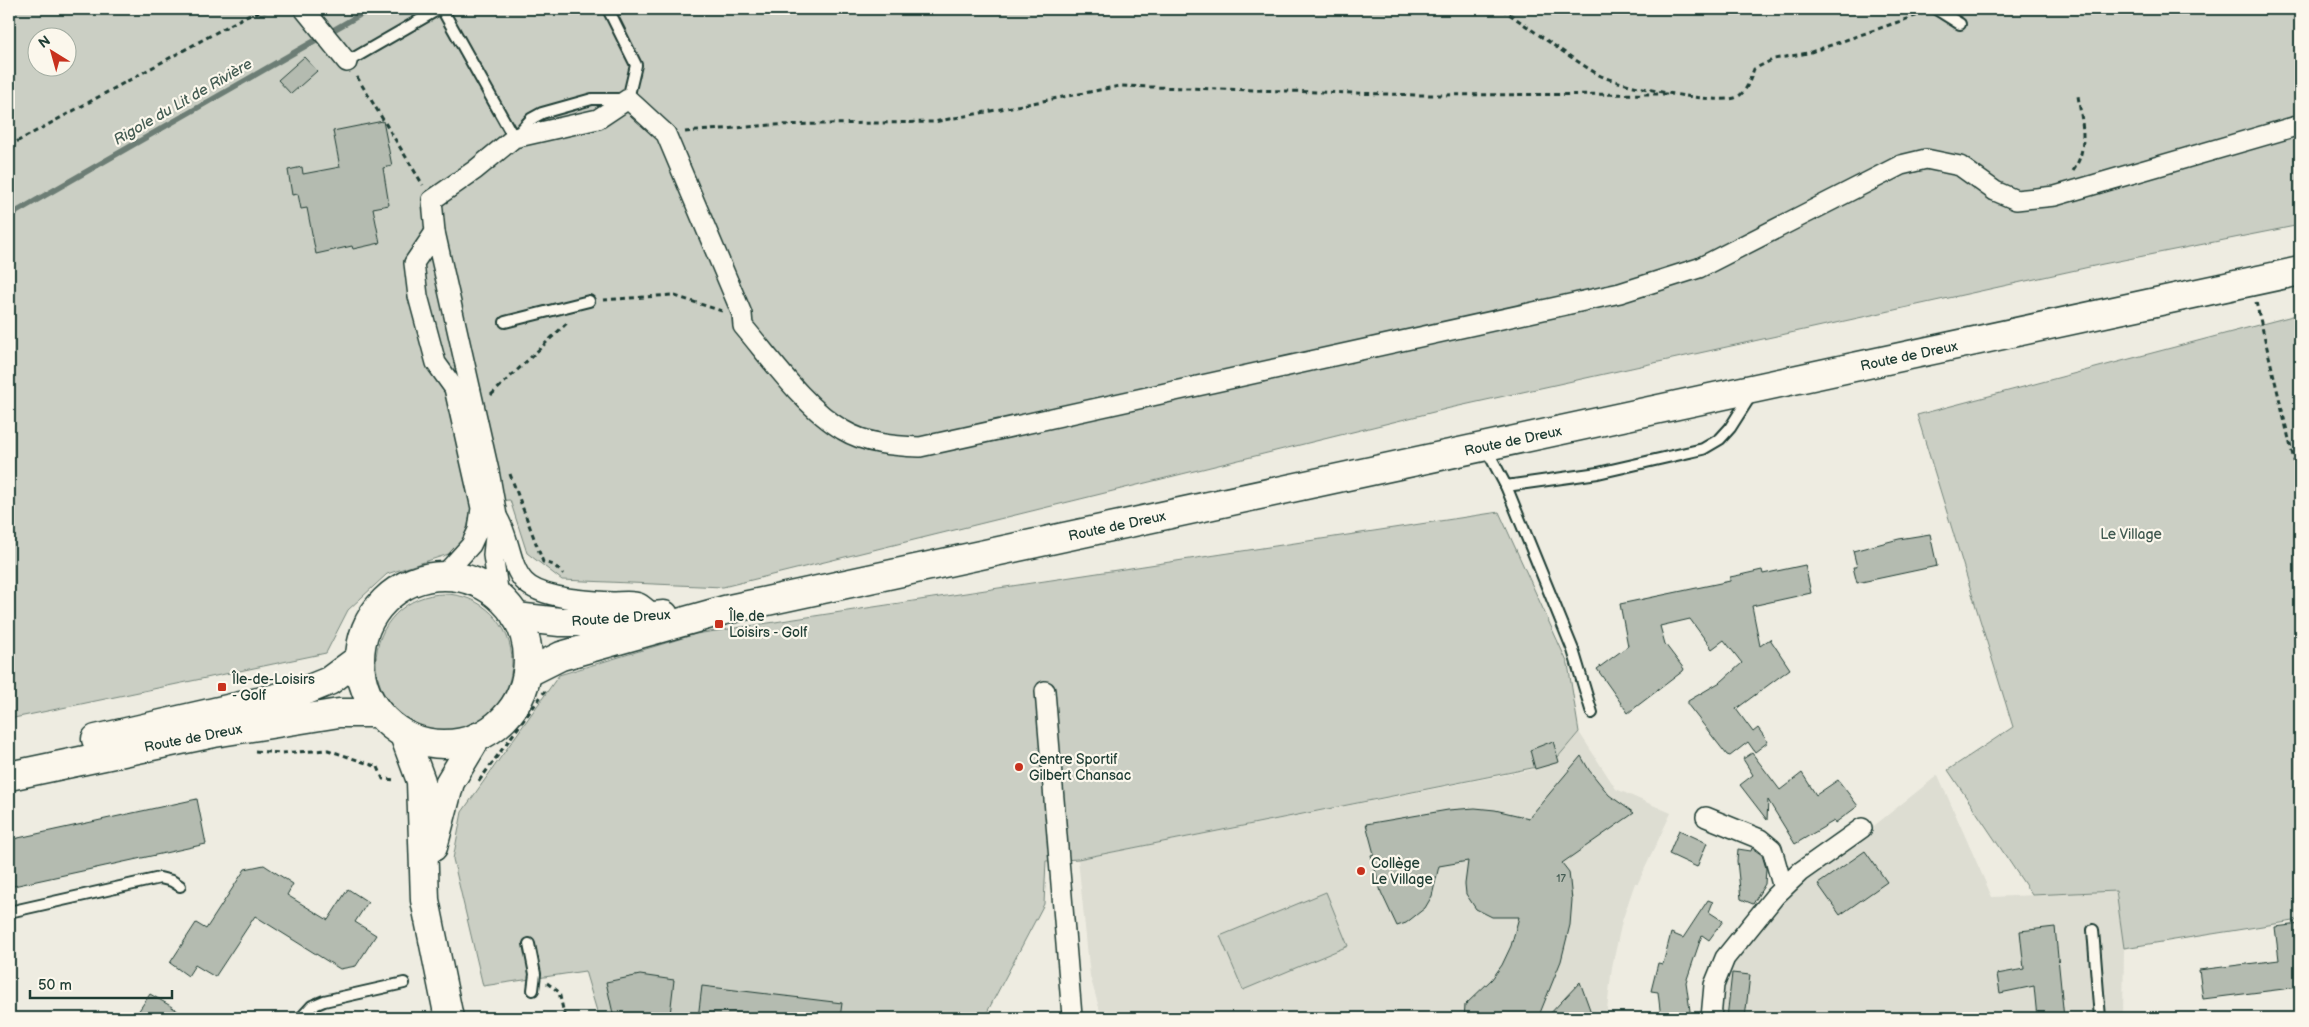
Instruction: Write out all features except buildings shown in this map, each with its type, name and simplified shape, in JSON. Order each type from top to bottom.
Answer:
[{"type":"main road","name":"Route de Dreux","points":[[536,682],[561,656],[726,610],[2300,272]]},
{"type":"main road","points":[[443,576],[463,578],[482,585],[499,596],[516,617],[524,636],[536,682],[500,723],[478,737],[455,743],[431,743],[404,735],[390,726],[378,713],[365,687],[360,658],[364,635],[374,614],[390,596],[410,584],[443,576]]},
{"type":"main road","name":"Route de Dreux","points":[[516,617],[560,622],[593,622],[726,610]]},
{"type":"main road","name":"Route de Dreux","points":[[9,760],[302,692],[329,681],[360,658]]},
{"type":"main road","name":"Route de Dreux","points":[[9,776],[214,733],[339,712],[378,713]]},
{"type":"main road","points":[[404,735],[421,781],[426,878],[425,900],[449,1018]]},
{"type":"main road","points":[[426,878],[450,782],[478,737]]},
{"type":"street","points":[[304,9],[348,62]]},
{"type":"street","points":[[499,596],[493,555],[497,516],[489,472],[435,232],[432,200],[475,170],[514,138],[598,119],[628,99],[666,134],[742,314],[743,326],[819,413],[844,431],[884,445],[920,447],[1620,293],[1699,268],[1901,166],[1926,159],[1960,166],[1995,191],[2016,200],[2055,196],[2300,125]]},
{"type":"street","points":[[435,232],[414,263],[418,296],[436,363],[454,388],[481,508],[478,530],[471,546],[443,576]]},
{"type":"street","points":[[497,516],[506,530],[520,575],[525,582],[534,588],[544,593],[561,596],[639,603],[654,615]]},
{"type":"street","points":[[1045,691],[1067,1017]]},
{"type":"street","points":[[1706,817],[1760,839],[1772,849],[1783,888]]},
{"type":"street","points":[[1711,1018],[1714,985],[1725,958],[1783,888],[1800,872],[1862,828]]},
{"type":"lane","points":[[348,62],[441,9],[514,138]]},
{"type":"lane","points":[[608,9],[636,65],[628,99]]},
{"type":"lane","points":[[1935,9],[1960,24]]},
{"type":"lane","points":[[505,322],[590,301]]},
{"type":"lane","points":[[1506,486],[1598,473],[1704,449],[1720,439],[1730,428],[1754,389]]},
{"type":"lane","points":[[1486,447],[1506,486],[1573,650],[1592,713]]},
{"type":"lane","points":[[9,912],[160,878],[172,881],[180,886]]},
{"type":"lane","points":[[2093,930],[2100,1018]]},
{"type":"lane","points":[[529,944],[535,974],[533,990]]},
{"type":"lane","points":[[301,1018],[312,1006],[324,1001],[404,983]]},
{"type":"path","points":[[9,146],[248,15],[274,9]]},
{"type":"path","points":[[1502,9],[1601,76],[1673,94],[1713,100],[1736,98],[1746,88],[1754,69],[1774,60],[1817,50],[1935,9]]},
{"type":"path","points":[[348,62],[432,200]]},
{"type":"path","points":[[666,134],[772,126],[934,122],[1120,86],[1419,94],[1673,94]]},
{"type":"path","points":[[2055,196],[2077,165],[2083,149],[2084,134],[2078,96]]},
{"type":"path","points":[[2251,282],[2300,485]]},
{"type":"path","points":[[493,404],[491,394],[590,301],[672,295],[723,312],[743,326]]},
{"type":"path","points":[[508,469],[543,562],[554,565],[563,574]]},
{"type":"path","points":[[450,782],[474,788],[536,682]]},
{"type":"path","points":[[544,982],[559,992],[565,1018]]},
{"type":"shaded area","name":"Collège Le Village","points":[[1579,732],[1616,789],[1671,813],[1638,883],[1635,883],[1622,921],[1612,967],[1606,1018],[1102,1018],[1090,976],[1078,859],[1535,769],[1552,764]]},
{"type":"shaded area","points":[[1938,775],[1992,897],[2116,891],[2124,948],[2123,1018],[1720,1018],[1724,981],[1733,964],[1778,902]]},
{"type":"green space","points":[[9,9],[2300,9],[2300,225],[2103,264],[1450,408],[723,587],[562,580],[527,553],[510,500],[474,502],[461,550],[387,574],[348,610],[326,653],[9,719]]},
{"type":"green space","name":"Le Village","points":[[2300,314],[2300,920],[2124,948],[2116,891],[2032,895],[1948,770],[2013,727],[1917,415]]},
{"type":"green space","name":"Centre Sportif Gilbert Chansac","points":[[1499,512],[1568,664],[1579,732],[1552,764],[1078,859],[1046,861],[1044,904],[984,1018],[599,1018],[585,971],[483,986],[453,859],[462,812],[559,675],[696,634]]},
{"type":"green space","points":[[444,594],[470,599],[482,605],[492,614],[501,624],[507,636],[512,662],[507,688],[501,700],[492,710],[482,719],[470,725],[444,730],[418,725],[406,719],[396,710],[387,700],[381,688],[376,662],[381,636],[387,624],[396,614],[406,605],[418,599]]},
{"type":"green space","points":[[1326,892],[1348,946],[1243,990],[1220,936]]},
{"type":"waterway","name":"Rigole du Lit de Rivière","points":[[9,216],[370,9]]},
{"type":"place","name":"Île de Loisirs - Golf","points":[[719,624]]},
{"type":"place","name":"Île-de-Loisirs - Golf","points":[[222,687]]},
{"type":"place","name":"Centre Sportif Gilbert Chansac","points":[[1019,767]]},
{"type":"place","name":"Collège Le Village","points":[[1361,871]]}]
